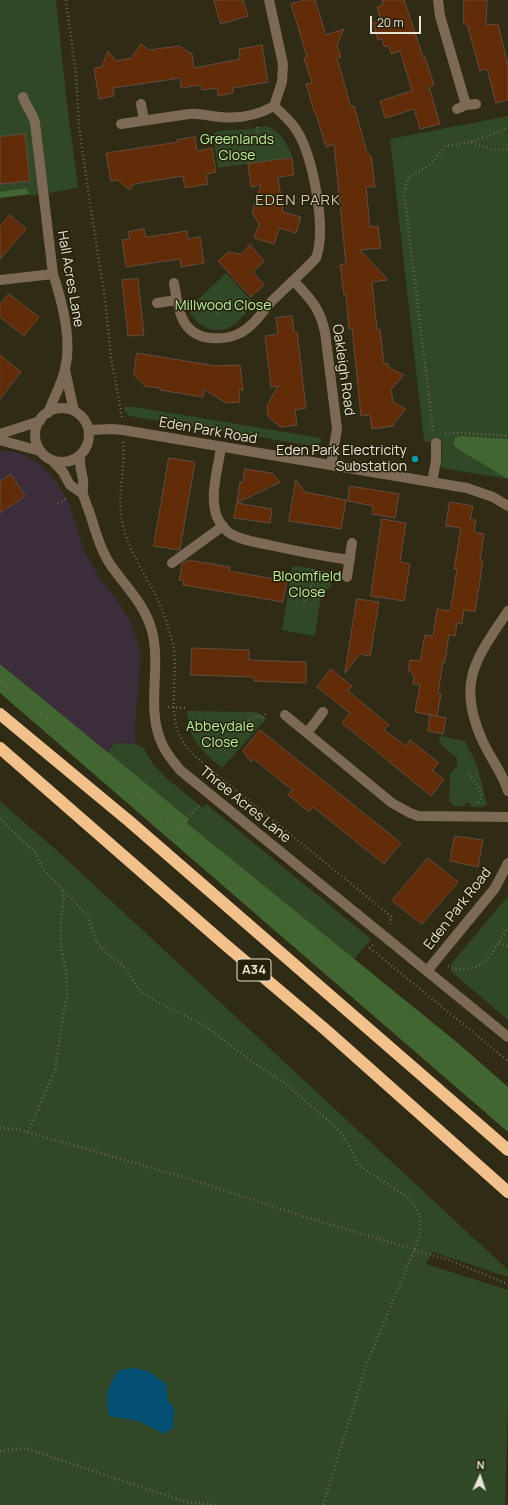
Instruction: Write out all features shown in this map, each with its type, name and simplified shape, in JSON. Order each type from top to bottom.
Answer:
[{"type":"highway","name":"A34","points":[[0,714],[129,821],[508,1150]]},
{"type":"highway","name":"A34","points":[[0,748],[221,942],[327,1031],[508,1192]]},
{"type":"street","points":[[121,124],[199,113],[228,118],[264,112],[274,106],[282,82],[283,64],[268,0]]},
{"type":"street","points":[[438,0],[440,16],[466,106]]},
{"type":"street","name":"Hall Acres Lane","points":[[23,97],[35,123],[53,274],[58,289],[65,324],[67,343],[65,370],[74,411]]},
{"type":"street","points":[[141,104],[144,120]]},
{"type":"street","points":[[174,283],[176,300],[182,319],[188,328],[206,338],[217,339],[230,337],[241,333],[251,325],[273,300],[316,258],[320,238],[317,199],[312,171],[303,142],[296,129],[274,106]]},
{"type":"street","points":[[0,280],[53,274]]},
{"type":"street","name":"Oakleigh Road","points":[[294,281],[317,308],[325,332],[337,429],[331,465]]},
{"type":"street","points":[[156,303],[176,300]]},
{"type":"street","name":"Hall Acres Lane","points":[[48,413],[65,370]]},
{"type":"street","points":[[40,451],[36,443],[36,428],[40,421],[48,413],[61,409],[74,411],[81,416],[89,430],[87,446],[74,460],[67,462],[52,460]]},
{"type":"street","points":[[0,434],[40,421]]},
{"type":"street","name":"Eden Park Road","points":[[89,430],[124,430],[221,448],[432,482],[482,492],[494,497],[508,506]]},
{"type":"street","points":[[432,482],[438,437]]},
{"type":"street","points":[[0,440],[40,451],[52,460],[63,472],[70,485],[83,494]]},
{"type":"street","points":[[221,448],[214,498],[218,518],[229,532],[247,540],[315,555],[350,560]]},
{"type":"street","name":"Three Acres Lane","points":[[80,455],[79,467],[83,480],[83,494],[104,554],[138,601],[146,614],[152,632],[156,657],[154,707],[157,727],[164,750],[171,760],[180,770],[508,1037]]},
{"type":"street","points":[[172,563],[223,526]]},
{"type":"street","points":[[347,576],[352,543]]},
{"type":"street","points":[[508,611],[477,660],[471,682],[470,694],[471,708],[480,733],[508,791]]},
{"type":"street","points":[[307,733],[323,712]]},
{"type":"street","points":[[285,715],[392,803],[410,814],[428,817],[508,818]]},
{"type":"street","name":"Eden Park Road","points":[[428,971],[495,888],[508,864]]},
{"type":"path","points":[[66,0],[76,75],[79,126],[105,299],[111,357],[122,418]]},
{"type":"path","points":[[236,144],[247,143],[257,138],[259,135],[256,124]]},
{"type":"path","points":[[508,128],[471,142],[445,146],[431,164],[408,178],[404,192],[433,434],[438,437],[460,433],[508,436]]},
{"type":"path","points":[[471,142],[493,150],[508,149]]},
{"type":"path","points":[[218,314],[220,309],[225,306],[238,304],[244,307],[241,314],[251,325]]},
{"type":"path","points":[[123,443],[120,500],[122,523],[137,563],[164,612],[170,632],[174,651],[174,707],[178,733],[189,751],[392,917],[389,924]]},
{"type":"path","points":[[58,504],[70,497]]},
{"type":"path","points":[[304,601],[313,582],[315,555]]},
{"type":"path","points":[[0,681],[180,828],[200,804]]},
{"type":"path","points":[[168,707],[188,708]]},
{"type":"path","points":[[218,728],[232,728],[258,716],[262,718],[266,714]]},
{"type":"path","points":[[469,774],[477,784],[480,792],[480,802],[476,804]]},
{"type":"path","points":[[0,819],[35,852],[43,869],[88,916],[96,941],[106,953],[123,966],[140,991],[153,1000],[204,1024],[251,1061],[283,1082],[340,1131],[353,1152],[358,1165],[409,1198],[420,1215],[420,1233],[414,1251],[367,1363],[323,1505]]},
{"type":"path","points":[[28,1132],[56,1070],[67,997],[66,972],[61,947],[61,922],[64,897],[62,889]]},
{"type":"path","points":[[448,966],[452,968],[471,968],[488,959],[508,928]]},
{"type":"path","points":[[498,943],[508,947]]},
{"type":"path","points":[[370,948],[508,1061]]},
{"type":"path","points":[[0,1128],[16,1128],[177,1175],[414,1251],[449,1260],[508,1284]]},
{"type":"path","points":[[0,1451],[25,1448],[186,1502],[219,1505]]},
{"type":"shaded area","points":[[0,451],[12,451],[29,457],[44,468],[56,481],[69,503],[85,553],[101,580],[122,607],[129,619],[136,636],[140,653],[135,725],[136,744],[115,743],[107,753],[0,664]]},
{"type":"green space","points":[[0,0],[56,0],[66,96],[78,188],[31,196],[30,194],[0,198]]},
{"type":"green space","points":[[508,116],[508,479],[441,468],[442,444],[424,441],[390,139]]},
{"type":"green space","name":"Greenlands Close","points":[[265,126],[270,127],[278,134],[285,142],[293,157],[218,168],[213,135],[217,131],[250,129]]},
{"type":"green space","points":[[26,188],[30,194],[0,198],[0,192]]},
{"type":"green space","name":"Millwood Close","points":[[226,273],[254,303],[243,317],[235,324],[221,330],[214,330],[202,326],[196,321],[188,309]]},
{"type":"green space","points":[[124,407],[135,407],[321,438],[321,442],[317,445],[308,445],[140,418],[130,416],[125,412]]},
{"type":"green space","points":[[460,436],[508,439],[508,479],[456,448],[454,444],[455,438]]},
{"type":"green space","name":"Bloomfield Close","points":[[296,566],[327,571],[330,572],[332,576],[331,587],[321,594],[315,636],[282,630],[292,568]]},
{"type":"green space","points":[[0,664],[189,819],[187,823],[459,1044],[508,1087],[508,1132],[0,693]]},
{"type":"green space","name":"Abbeydale Close","points":[[187,711],[256,712],[267,718],[222,768],[197,744],[190,730]]},
{"type":"green space","points":[[440,736],[465,741],[477,765],[487,805],[481,807],[470,807],[470,803],[465,803],[465,806],[454,806],[449,801],[450,774],[457,766],[457,758],[439,743]]},
{"type":"green space","points":[[115,743],[136,744],[143,747],[153,764],[164,776],[203,808],[206,804],[371,939],[354,959],[186,822],[189,819],[107,753]]},
{"type":"green space","points":[[0,801],[63,856],[508,1270],[508,1277],[433,1252],[426,1264],[508,1290],[508,1403],[505,1505],[0,1505]]},
{"type":"green space","points":[[508,896],[508,1020],[452,972],[451,964]]},
{"type":"water","points":[[134,1368],[148,1371],[166,1384],[168,1400],[174,1409],[173,1428],[164,1434],[139,1421],[109,1416],[107,1397],[112,1381],[119,1370]]},
{"type":"building","points":[[214,0],[243,0],[248,16],[221,24]]},
{"type":"building","points":[[306,0],[315,0],[326,35],[344,29],[337,45],[341,57],[337,58],[351,107],[354,106],[367,152],[371,156],[375,187],[366,187],[370,227],[378,226],[381,248],[360,250],[388,280],[372,282],[377,330],[380,329],[384,364],[388,363],[388,367],[404,375],[391,389],[393,402],[406,409],[394,423],[394,426],[372,429],[370,415],[361,416],[352,328],[349,329],[346,295],[344,295],[340,265],[346,264],[334,144],[326,147],[315,114],[306,84],[312,83],[304,58],[307,57],[291,4]]},
{"type":"building","points":[[382,0],[404,0],[434,85],[429,87],[440,124],[420,129],[414,109],[385,118],[380,101],[412,91],[400,51],[391,54],[389,47],[384,46],[382,39],[378,40],[373,23],[381,20],[377,7],[383,5]]},
{"type":"building","points":[[464,0],[487,0],[486,25],[498,24],[508,65],[508,100],[496,103],[487,69],[480,71],[467,24],[464,24]]},
{"type":"building","points":[[141,44],[149,50],[179,46],[192,54],[194,68],[240,59],[239,49],[262,45],[268,82],[233,88],[233,93],[218,96],[217,88],[202,90],[201,85],[181,88],[180,78],[113,88],[114,96],[99,99],[94,68],[102,67],[108,51],[116,61],[131,58]]},
{"type":"building","points":[[25,134],[30,181],[0,184],[0,137]]},
{"type":"building","points":[[195,137],[197,151],[212,148],[216,172],[206,174],[208,184],[185,188],[183,176],[134,184],[130,190],[117,180],[111,181],[106,153],[178,142],[177,140]]},
{"type":"building","points":[[292,158],[294,175],[278,177],[283,212],[301,217],[296,233],[279,228],[274,244],[254,238],[259,224],[252,212],[261,185],[251,187],[248,164]]},
{"type":"building","points":[[10,215],[26,229],[0,259],[0,226]]},
{"type":"building","points":[[144,229],[146,237],[187,231],[188,239],[200,237],[204,263],[181,267],[180,259],[126,267],[122,240],[130,239],[128,232]]},
{"type":"building","points":[[250,245],[264,261],[253,272],[264,285],[251,297],[218,261],[228,252],[241,254]]},
{"type":"building","points":[[138,279],[144,335],[128,336],[122,280]]},
{"type":"building","points":[[9,294],[39,317],[24,336],[0,317],[0,305]]},
{"type":"building","points":[[292,316],[294,332],[297,332],[306,408],[295,410],[297,425],[280,427],[268,416],[267,406],[278,386],[271,387],[265,336],[278,334],[276,318]]},
{"type":"building","points":[[137,353],[216,366],[240,365],[243,390],[239,390],[240,402],[226,403],[204,389],[203,397],[145,386],[134,375]]},
{"type":"building","points":[[0,355],[21,372],[0,399]]},
{"type":"building","points":[[169,458],[195,462],[179,550],[154,546]]},
{"type":"building","points":[[245,469],[272,473],[280,482],[237,503],[240,482],[243,482]]},
{"type":"building","points":[[11,474],[25,496],[0,513],[0,482]]},
{"type":"building","points":[[296,480],[305,492],[346,500],[341,529],[289,521]]},
{"type":"building","points":[[350,486],[399,494],[395,518],[372,514],[373,506],[348,501]]},
{"type":"building","points":[[450,502],[473,506],[470,520],[476,520],[474,532],[484,534],[480,561],[483,561],[475,612],[464,610],[462,624],[457,623],[455,636],[449,635],[438,693],[441,694],[437,716],[415,712],[420,685],[413,684],[414,676],[408,669],[410,660],[420,661],[425,635],[433,636],[437,609],[450,611],[457,569],[454,569],[461,528],[446,526]]},
{"type":"building","points":[[237,503],[272,509],[270,523],[234,518]]},
{"type":"building","points":[[382,519],[406,523],[400,562],[410,564],[404,601],[371,596]]},
{"type":"building","points":[[188,560],[230,567],[229,571],[287,581],[283,602],[183,585],[184,581],[179,580],[182,564]]},
{"type":"building","points":[[357,599],[379,602],[370,656],[360,654],[345,673]]},
{"type":"building","points":[[192,648],[249,650],[249,660],[306,662],[306,683],[254,681],[254,677],[191,675]]},
{"type":"building","points":[[331,669],[352,686],[348,691],[389,725],[384,730],[406,746],[410,740],[439,763],[432,770],[444,780],[431,796],[342,723],[350,713],[317,687]]},
{"type":"building","points":[[430,715],[446,718],[443,734],[428,731]]},
{"type":"building","points":[[260,730],[401,843],[384,864],[313,807],[309,812],[288,795],[292,790],[254,759],[251,762],[243,751]]},
{"type":"building","points":[[455,836],[483,840],[478,867],[450,861]]},
{"type":"building","points":[[428,858],[458,882],[422,924],[392,901]]},
{"type":"place","name":"Eden Park Electricity Substation","points":[[415,459]]},
{"type":"district","name":"EDEN PARK","points":[[298,201]]}]
